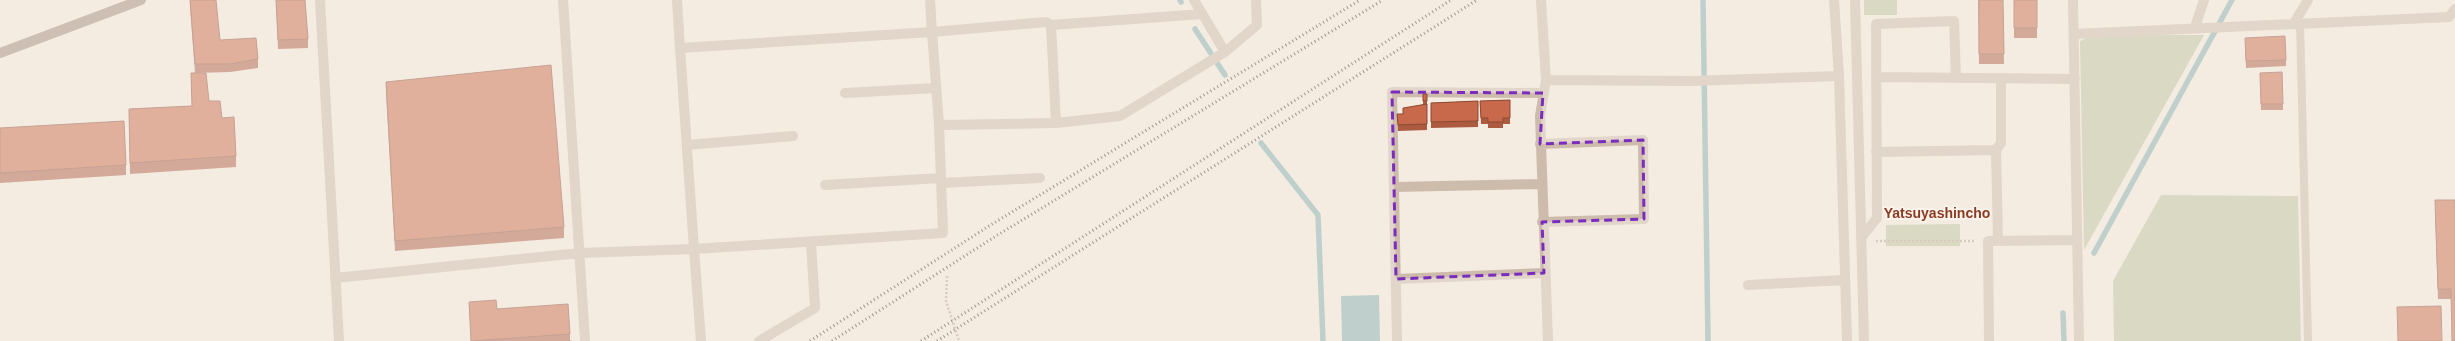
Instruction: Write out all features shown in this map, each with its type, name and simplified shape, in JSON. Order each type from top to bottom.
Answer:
[{"type":"main road","points":[[0,53],[141,0]]},
{"type":"street","points":[[320,0],[339,341]]},
{"type":"street","points":[[563,0],[585,341]]},
{"type":"street","points":[[677,0],[701,341]]},
{"type":"street","points":[[335,278],[580,253],[694,250],[943,233],[939,125],[930,0]]},
{"type":"street","points":[[1194,0],[1225,52]]},
{"type":"street","points":[[939,125],[1056,123],[1120,116],[1225,52],[1257,25],[1256,0]]},
{"type":"street","points":[[1541,0],[1546,80],[1540,116],[1540,144],[1544,273],[1548,341]]},
{"type":"street","points":[[1834,0],[1839,76],[1848,341]]},
{"type":"street","points":[[1855,0],[1864,341]]},
{"type":"street","points":[[2073,0],[2076,240],[2079,341]]},
{"type":"street","points":[[2195,27],[2204,0]]},
{"type":"street","points":[[2297,23],[2308,0]]},
{"type":"street","points":[[2074,34],[2209,26],[2226,28],[2297,23],[2449,17],[2455,9]]},
{"type":"street","points":[[680,48],[932,32],[1046,22],[1051,25],[1202,14]]},
{"type":"street","points":[[1861,238],[1877,218],[1876,24],[1954,21],[1956,78]]},
{"type":"street","points":[[1051,25],[1056,123]]},
{"type":"street","points":[[1546,80],[1715,80],[1839,76]]},
{"type":"street","points":[[1876,77],[2075,79]]},
{"type":"street","points":[[1989,341],[1996,150],[2001,143],[2001,78]]},
{"type":"street","points":[[845,93],[936,88]]},
{"type":"street","points":[[1397,341],[1392,92],[1543,93]]},
{"type":"street","points":[[687,145],[793,136]]},
{"type":"street","points":[[1540,144],[1643,140],[1644,219],[1542,222]]},
{"type":"street","points":[[1876,152],[1996,150]]},
{"type":"street","points":[[825,185],[1040,178]]},
{"type":"street","points":[[1394,187],[1541,184]]},
{"type":"street","points":[[1993,241],[2076,240]]},
{"type":"street","points":[[760,341],[815,308],[811,242]]},
{"type":"street","points":[[1396,279],[1544,273]]},
{"type":"street","points":[[1748,285],[1846,280]]},
{"type":"lane","points":[[2297,23],[2308,341]]},
{"type":"path","points":[[1886,241],[1993,241]]},
{"type":"path","points":[[947,276],[946,301],[959,341]]},
{"type":"highlighted area","points":[[1392,92],[1543,93],[1540,144],[1643,140],[1644,219],[1542,222],[1544,273],[1396,279]]},
{"type":"green space","points":[[1864,0],[1897,0],[1897,15],[1864,15]]},
{"type":"green space","points":[[2204,35],[2084,250],[2080,41],[2089,37]]},
{"type":"green space","points":[[2161,195],[2298,196],[2301,341],[2114,341],[2113,281]]},
{"type":"green space","points":[[1960,224],[1960,246],[1886,246],[1886,225]]},
{"type":"water","points":[[1379,295],[1380,341],[1342,341],[1341,296]]},
{"type":"building","points":[[190,0],[216,0],[220,40],[256,38],[258,59],[230,64],[195,64]]},
{"type":"building","points":[[276,0],[305,0],[308,39],[278,40]]},
{"type":"building","points":[[1979,0],[2003,0],[2004,54],[1979,54]]},
{"type":"building","points":[[2014,0],[2037,0],[2037,28],[2014,28]]},
{"type":"building","points":[[2285,36],[2286,60],[2246,61],[2245,38]]},
{"type":"building","points":[[551,65],[564,227],[395,241],[386,82]]},
{"type":"building","points":[[2282,72],[2283,104],[2261,104],[2260,73]]},
{"type":"building","points":[[191,73],[206,73],[209,101],[220,101],[222,118],[234,117],[236,156],[130,163],[129,109],[192,106]]},
{"type":"building","points":[[1423,94],[1427,94],[1427,101],[1423,101]]},
{"type":"building","points":[[1510,100],[1510,118],[1503,118],[1503,122],[1488,122],[1488,118],[1481,118],[1480,101]]},
{"type":"building","points":[[1478,101],[1478,121],[1431,122],[1431,103]]},
{"type":"building","points":[[1427,104],[1427,124],[1398,125],[1397,114],[1403,114],[1403,108]]},
{"type":"building","points":[[124,121],[126,165],[0,173],[0,128]]},
{"type":"building","points":[[2435,200],[2455,200],[2455,341],[2452,341],[2451,289],[2438,289]]},
{"type":"building","points":[[496,300],[497,309],[568,304],[570,334],[471,341],[469,302]]},
{"type":"building","points":[[2441,306],[2442,341],[2398,341],[2397,307]]},
{"type":"waterway","points":[[1703,0],[1708,341]]},
{"type":"waterway","points":[[2094,253],[2232,0]]},
{"type":"waterway","points":[[1195,29],[1225,75]]},
{"type":"waterway","points":[[1261,143],[1318,215],[1323,341]]},
{"type":"waterway","points":[[2063,313],[2064,341]]},
{"type":"railway","points":[[810,341],[989,226],[1360,0]]},
{"type":"railway","points":[[832,341],[996,236],[1383,0]]},
{"type":"railway","points":[[921,341],[1451,0]]},
{"type":"railway","points":[[937,341],[1477,0]]},
{"type":"district","name":"Yatsuyashincho","points":[[1937,213]]}]
